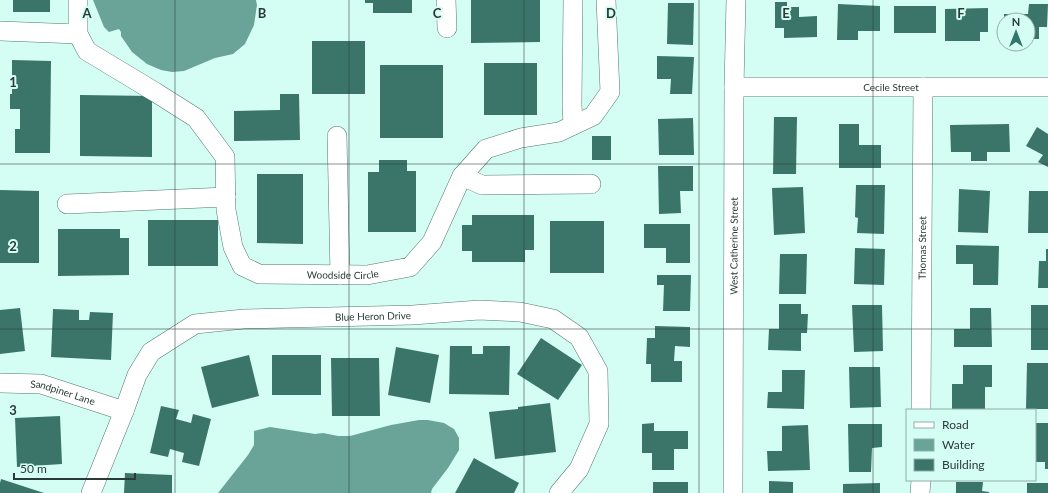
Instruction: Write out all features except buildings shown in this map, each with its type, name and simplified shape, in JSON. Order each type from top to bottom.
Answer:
[{"type":"street","name":"Woodside Circle","points":[[78,0],[78,34],[87,51],[196,118],[225,157],[226,210],[233,247],[242,266],[259,274],[340,275],[367,275],[410,267],[432,242],[462,176],[486,149],[521,138],[559,132],[593,116],[610,92],[606,0]]},
{"type":"street","points":[[446,0],[447,28]]},
{"type":"street","points":[[573,0],[573,125]]},
{"type":"street","name":"West Catherine Street","points":[[733,493],[734,87],[736,0]]},
{"type":"street","points":[[0,31],[78,34]]},
{"type":"street","name":"Cecile Street","points":[[734,87],[1048,86]]},
{"type":"street","name":"Thomas Street","points":[[921,409],[924,87]]},
{"type":"street","points":[[337,136],[340,275]]},
{"type":"street","points":[[462,176],[482,185],[591,184]]},
{"type":"street","points":[[67,204],[226,197]]},
{"type":"street","name":"Blue Heron Drive","points":[[91,493],[137,375],[151,352],[195,324],[244,319],[413,315],[479,310],[520,312],[553,319],[579,337],[598,372],[599,424],[579,469],[559,493]]},
{"type":"street","name":"Sandpiner Lane","points":[[0,383],[41,384],[124,411]]},
{"type":"street","points":[[920,481],[920,493]]},
{"type":"water","points":[[93,0],[256,0],[257,5],[254,25],[245,44],[233,54],[215,58],[184,71],[172,72],[161,70],[147,64],[132,52],[121,36],[119,29],[109,32],[104,27]]},
{"type":"water","points":[[419,420],[444,423],[454,429],[459,438],[459,450],[448,468],[432,489],[431,493],[218,493],[254,445],[254,431],[270,427],[315,434],[323,433],[338,436],[350,436],[391,425]]}]
